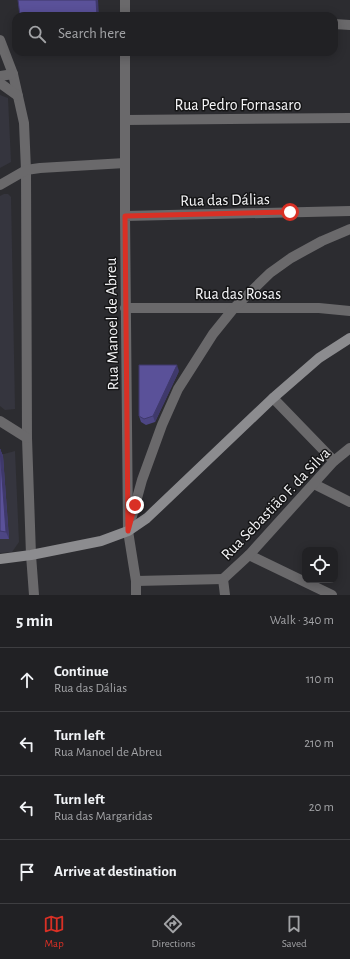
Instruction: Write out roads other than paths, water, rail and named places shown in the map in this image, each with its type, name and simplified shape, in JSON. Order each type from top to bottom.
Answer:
[{"type":"main road","points":[[0,559],[31,555],[101,541],[128,531],[147,518],[272,398],[319,358],[350,338]]},
{"type":"street","points":[[125,0],[125,12]]},
{"type":"street","points":[[338,24],[350,25]]},
{"type":"street","points":[[0,40],[13,74],[24,123],[26,170],[27,438],[31,555],[34,595]]},
{"type":"street","name":"Rua Manoel de Abreu","points":[[125,56],[125,308],[128,531],[136,581],[136,595]]},
{"type":"street","points":[[0,76],[13,74]]},
{"type":"street","points":[[0,83],[18,96]]},
{"type":"street","name":"Rua Pedro Fornasaro","points":[[125,120],[350,118]]},
{"type":"street","points":[[0,185],[26,170],[125,163]]},
{"type":"street","name":"Rua das Dálias","points":[[125,216],[350,211]]},
{"type":"street","points":[[128,531],[142,480],[162,425],[178,389],[213,334],[234,308],[270,273],[291,258],[322,241],[350,229]]},
{"type":"street","name":"Rua das Rosas","points":[[125,308],[319,308],[350,311]]},
{"type":"street","points":[[272,398],[334,461]]},
{"type":"street","points":[[0,421],[27,438]]},
{"type":"street","name":"Rua Sebastião F. da Silva","points":[[223,579],[249,555],[334,461],[350,448]]},
{"type":"street","points":[[314,484],[350,502]]},
{"type":"street","points":[[249,555],[329,594]]},
{"type":"street","points":[[136,581],[223,579],[225,595]]}]
